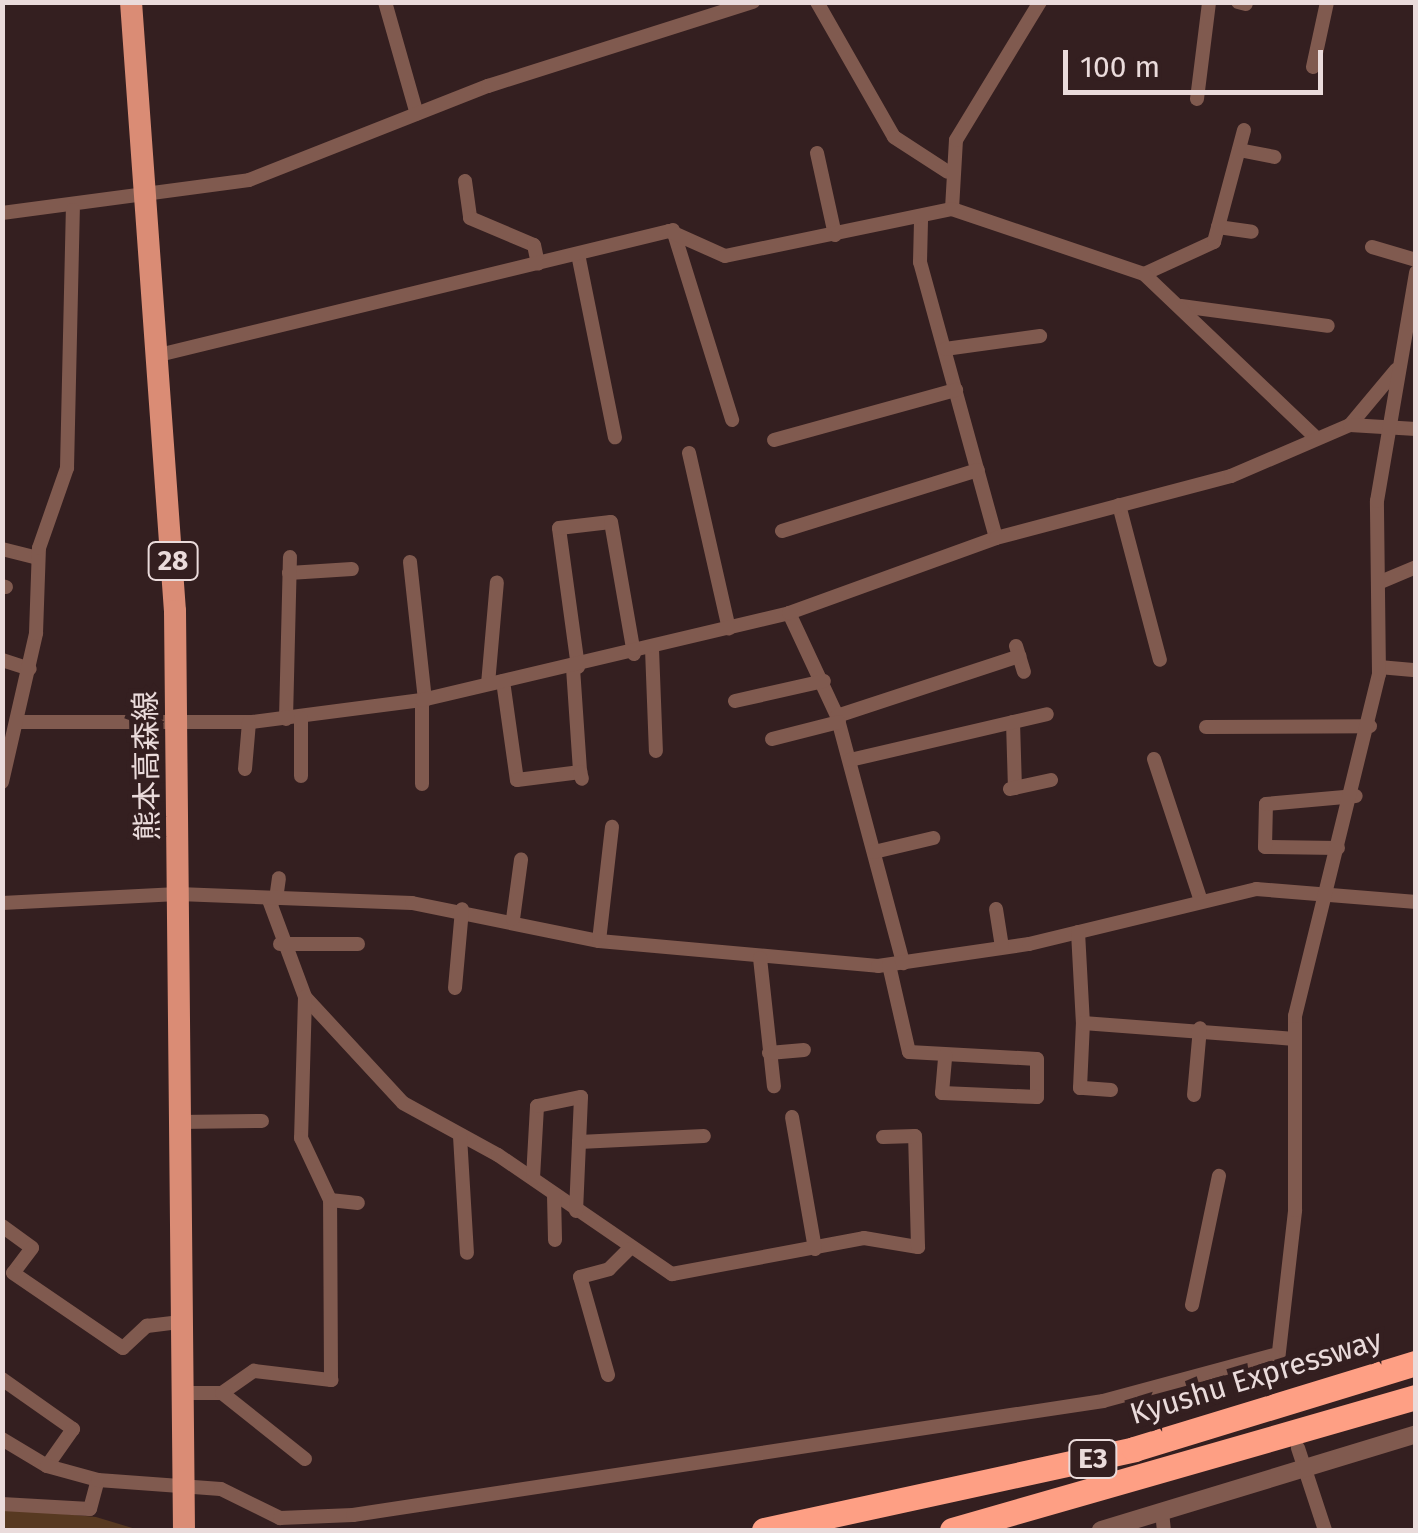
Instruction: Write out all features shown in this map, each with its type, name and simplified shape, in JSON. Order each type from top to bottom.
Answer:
[{"type":"highway","name":"Kyushu Expressway","points":[[764,1530],[1134,1450],[1416,1362]]},
{"type":"highway","name":"Kyushu Expressway","points":[[952,1530],[1416,1397]]},
{"type":"main road","name":"熊本高森線","points":[[131,2],[162,354],[177,720],[184,1530]]},
{"type":"street","points":[[385,2],[417,114]]},
{"type":"street","points":[[2,213],[73,210],[250,180],[417,114],[752,2]]},
{"type":"street","points":[[817,2],[894,136],[948,172]]},
{"type":"street","points":[[952,209],[948,172],[970,112],[1040,2]]},
{"type":"street","points":[[1197,99],[1210,2]]},
{"type":"street","points":[[1313,67],[1327,2]]},
{"type":"street","points":[[1144,274],[1214,242],[1244,130]]},
{"type":"street","points":[[1239,150],[1274,158]]},
{"type":"street","points":[[817,152],[835,235]]},
{"type":"street","points":[[465,181],[470,218],[534,245],[538,264]]},
{"type":"street","points":[[162,354],[673,230],[721,256],[921,220],[952,209],[1144,274],[1316,438]]},
{"type":"street","points":[[2,782],[30,669],[38,558],[68,468],[73,210]]},
{"type":"street","points":[[921,220],[916,242],[996,538]]},
{"type":"street","points":[[1218,227],[1252,232]]},
{"type":"street","points":[[673,230],[732,420]]},
{"type":"street","points":[[1372,247],[1416,260]]},
{"type":"street","points":[[578,254],[615,437]]},
{"type":"street","points":[[1276,1378],[1273,1355],[1295,1210],[1294,1039],[1322,895],[1356,796],[1370,726],[1379,667],[1377,501],[1416,272]]},
{"type":"street","points":[[1179,306],[1328,326]]},
{"type":"street","points":[[945,350],[1040,336]]},
{"type":"street","points":[[1350,425],[1398,365]]},
{"type":"street","points":[[774,440],[956,390]]},
{"type":"street","points":[[18,722],[248,722],[423,700],[634,654],[789,613],[996,538],[1231,476],[1350,425],[1416,429]]},
{"type":"street","points":[[689,453],[729,629]]},
{"type":"street","points":[[782,531],[978,470]]},
{"type":"street","points":[[1119,505],[1160,660]]},
{"type":"street","points":[[497,582],[496,682],[517,780],[581,775],[575,667],[559,528],[611,522],[634,654]]},
{"type":"street","points":[[2,548],[38,558]]},
{"type":"street","points":[[410,562],[423,700],[422,784]]},
{"type":"street","points":[[301,776],[293,719],[290,565],[352,569]]},
{"type":"street","points":[[1378,583],[1416,567]]},
{"type":"street","points":[[789,613],[824,681],[850,760],[874,852],[909,1052],[1037,1059],[1036,1098],[942,1093],[945,1054]]},
{"type":"street","points":[[652,649],[656,751]]},
{"type":"street","points":[[772,739],[838,719],[1018,651],[1024,672]]},
{"type":"street","points":[[2,660],[30,669]]},
{"type":"street","points":[[1379,667],[1416,670]]},
{"type":"street","points":[[735,701],[824,681]]},
{"type":"street","points":[[850,760],[1046,714]]},
{"type":"street","points":[[245,768],[248,722]]},
{"type":"street","points":[[1012,722],[1012,788],[1051,780]]},
{"type":"street","points":[[1206,727],[1370,726]]},
{"type":"street","points":[[1154,759],[1200,898]]},
{"type":"street","points":[[1338,848],[1266,847],[1266,804],[1356,796]]},
{"type":"street","points":[[598,942],[612,827]]},
{"type":"street","points":[[874,852],[934,838]]},
{"type":"street","points":[[513,919],[521,860]]},
{"type":"street","points":[[279,878],[273,899],[280,944],[304,996],[403,1103],[533,1178],[629,1249],[690,1277],[864,1238],[918,1246],[915,1136],[883,1137]]},
{"type":"street","points":[[2,903],[178,894],[462,909],[598,942],[760,958],[896,964],[1078,932],[1200,898],[1285,888],[1322,895],[1416,902]]},
{"type":"street","points":[[455,988],[462,909]]},
{"type":"street","points":[[996,909],[1002,947]]},
{"type":"street","points":[[1078,932],[1083,1023],[1080,1088],[1111,1090]]},
{"type":"street","points":[[280,944],[358,944]]},
{"type":"street","points":[[760,958],[774,1086]]},
{"type":"street","points":[[182,1393],[222,1393],[254,1371],[332,1380],[330,1200],[301,1138],[304,996]]},
{"type":"street","points":[[1083,1023],[1200,1028],[1294,1039]]},
{"type":"street","points":[[1194,1095],[1200,1028]]},
{"type":"street","points":[[769,1052],[804,1050]]},
{"type":"street","points":[[533,1178],[537,1106],[581,1097],[576,1211]]},
{"type":"street","points":[[792,1117],[815,1248]]},
{"type":"street","points":[[180,1122],[262,1121]]},
{"type":"street","points":[[460,1136],[466,1253]]},
{"type":"street","points":[[580,1142],[704,1136]]},
{"type":"street","points":[[1192,1305],[1219,1176]]},
{"type":"street","points":[[554,1195],[555,1240]]},
{"type":"street","points":[[330,1200],[358,1203]]},
{"type":"street","points":[[2,1226],[32,1248],[13,1273],[123,1348],[147,1326],[181,1322]]},
{"type":"street","points":[[608,1375],[580,1277],[609,1269],[629,1249]]},
{"type":"street","points":[[2,1439],[47,1466],[98,1480],[232,1491],[280,1518],[353,1516],[1103,1401],[1273,1355]]},
{"type":"street","points":[[2,1379],[73,1429],[47,1466]]},
{"type":"street","points":[[222,1393],[306,1459]]},
{"type":"street","points":[[1101,1530],[1163,1521],[1416,1434]]},
{"type":"street","points":[[1298,1448],[1325,1530]]},
{"type":"street","points":[[2,1504],[90,1508],[98,1480]]},
{"type":"shaded area","points":[[2,1508],[96,1517],[139,1530],[3,1530]]}]
